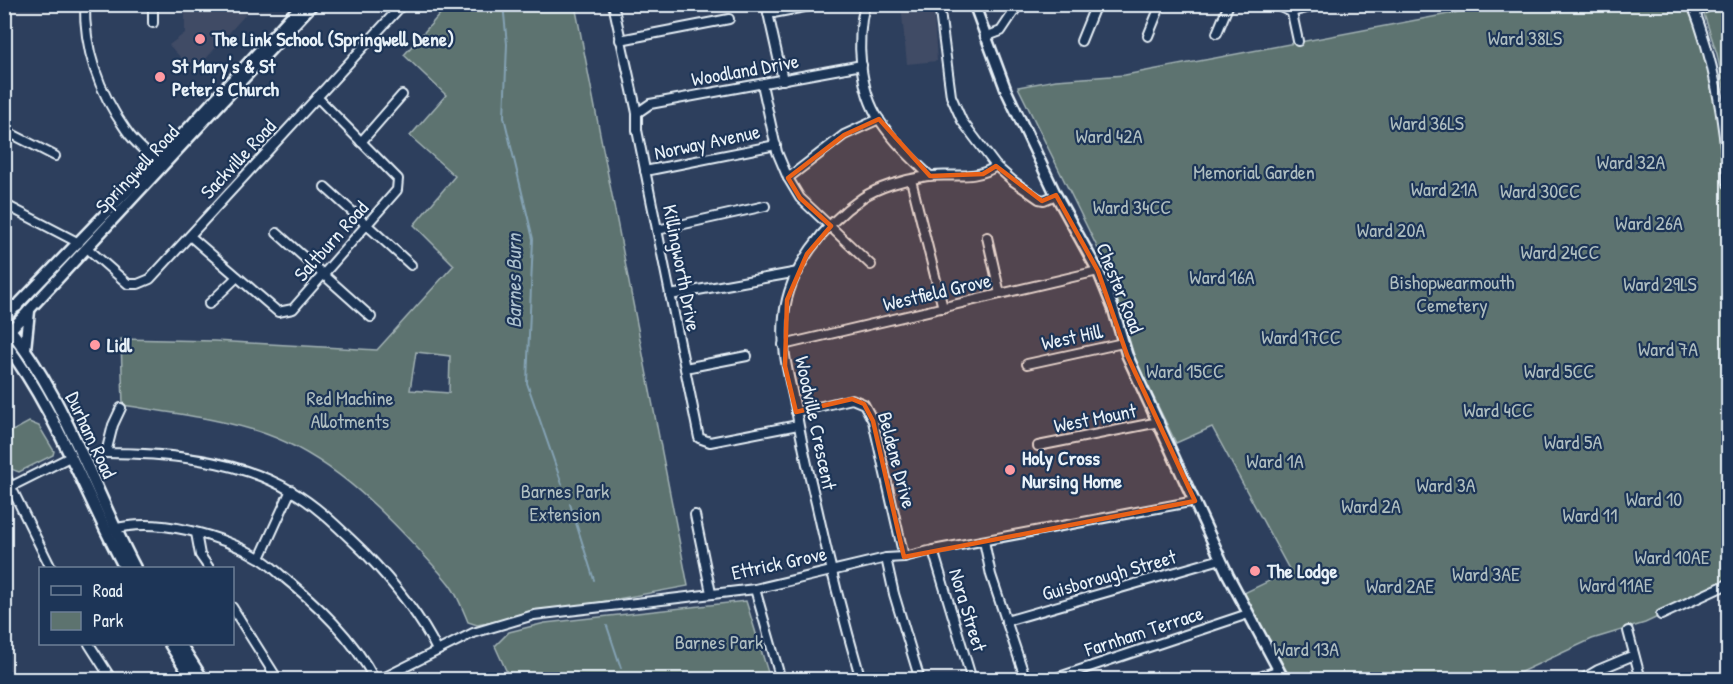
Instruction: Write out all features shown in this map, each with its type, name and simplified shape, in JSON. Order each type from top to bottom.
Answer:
[{"type":"highway","points":[[4,306],[17,306]]},
{"type":"highway","points":[[25,350],[29,311]]},
{"type":"highway","name":"Durham Road","points":[[6,327],[25,350],[44,380],[80,452],[114,529],[134,567]]},
{"type":"highway","name":"Durham Road","points":[[4,342],[40,399],[125,567]]},
{"type":"highway","points":[[4,356],[17,360]]},
{"type":"highway","points":[[70,457],[80,452]]},
{"type":"highway","points":[[171,645],[193,680]]},
{"type":"highway","points":[[181,645],[203,680]]},
{"type":"main road","name":"Springwell Road","points":[[6,327],[29,311],[83,246],[302,4]]},
{"type":"main road","name":"Springwell Road","points":[[159,164],[313,4]]},
{"type":"main road","name":"Chester Road","points":[[974,4],[1006,90],[1056,195],[1098,272],[1113,308],[1123,343],[1221,560],[1284,680]]},
{"type":"main road","name":"Springwell Road","points":[[6,327],[17,306],[83,246]]},
{"type":"street","points":[[85,4],[90,56],[97,80],[127,132],[159,164]]},
{"type":"street","points":[[153,4],[153,23]]},
{"type":"street","name":"Sackville Road","points":[[4,204],[83,246],[128,284],[138,284],[150,279],[403,4]]},
{"type":"street","name":"Killingworth Drive","points":[[614,4],[699,438],[711,442],[798,424]]},
{"type":"street","points":[[766,4],[783,80]]},
{"type":"street","points":[[865,4],[860,37],[863,80],[879,119],[902,150],[930,176]]},
{"type":"street","points":[[939,4],[947,80],[953,103],[962,121],[996,166],[1013,181],[1039,199],[1044,200],[1056,195]]},
{"type":"street","points":[[985,37],[1001,31],[1019,4]]},
{"type":"street","points":[[1081,41],[1096,4]]},
{"type":"street","points":[[1148,36],[1161,4]]},
{"type":"street","points":[[1217,33],[1229,4]]},
{"type":"street","points":[[1274,4],[1291,8],[1323,4]]},
{"type":"street","points":[[1714,4],[1694,8],[1709,58],[1723,133],[1728,184]]},
{"type":"street","points":[[768,14],[810,6]]},
{"type":"street","points":[[1291,8],[1298,41]]},
{"type":"street","points":[[620,40],[729,19]]},
{"type":"street","name":"Woodland Drive","points":[[637,113],[650,104],[862,65]]},
{"type":"street","points":[[762,84],[776,145],[788,178],[800,198],[871,265]]},
{"type":"street","points":[[361,142],[402,95]]},
{"type":"street","name":"Saltburn Road","points":[[190,236],[278,312],[292,309],[324,274],[397,190],[398,179],[317,97]]},
{"type":"street","points":[[788,178],[844,135],[879,119]]},
{"type":"street","points":[[4,130],[55,156]]},
{"type":"street","name":"Norway Avenue","points":[[645,171],[776,145]]},
{"type":"street","name":"Woodville Crescent","points":[[861,680],[831,569],[785,366],[783,345],[787,300],[807,254],[831,226],[863,197],[888,186],[911,180],[930,176],[982,174],[996,166]]},
{"type":"street","points":[[911,180],[943,308]]},
{"type":"street","points":[[325,187],[411,265]]},
{"type":"street","points":[[657,230],[765,206]]},
{"type":"street","points":[[278,233],[371,317]]},
{"type":"street","points":[[987,237],[1000,294]]},
{"type":"street","points":[[670,295],[798,272]]},
{"type":"street","name":"Westfield Grove","points":[[783,345],[1098,272]]},
{"type":"street","points":[[209,304],[237,278]]},
{"type":"street","name":"West Hill","points":[[1027,364],[1123,343]]},
{"type":"street","points":[[685,368],[747,356]]},
{"type":"street","name":"Beldene Drive","points":[[796,412],[852,399],[864,404],[873,421],[904,557]]},
{"type":"street","points":[[121,408],[113,425],[106,453],[151,453],[212,462],[262,477],[291,490],[330,518],[381,570],[405,597],[426,628],[437,650]]},
{"type":"street","name":"West Mount","points":[[1038,446],[1159,422]]},
{"type":"street","points":[[8,488],[70,457]]},
{"type":"street","points":[[4,473],[8,488],[50,567]]},
{"type":"street","points":[[260,558],[291,490]]},
{"type":"street","name":"Ettrick Grove","points":[[377,680],[473,633],[534,615],[755,589],[831,569],[886,558],[904,557],[1195,501]]},
{"type":"street","points":[[695,515],[711,593]]},
{"type":"street","points":[[114,529],[141,525],[196,533],[227,542],[260,558],[320,610],[354,647],[377,680]]},
{"type":"street","points":[[196,533],[200,555],[208,567]]},
{"type":"street","points":[[984,541],[991,575],[1026,680]]},
{"type":"street","name":"Nora Street","points":[[933,550],[972,680]]},
{"type":"street","points":[[886,558],[894,594],[920,680]]},
{"type":"street","name":"Guisborough Street","points":[[1006,621],[1221,560]]},
{"type":"street","points":[[1661,615],[1728,585]]},
{"type":"street","points":[[755,589],[781,680]]},
{"type":"street","points":[[234,610],[278,680]]},
{"type":"street","name":"Farnham Terrace","points":[[1050,680],[1248,614]]},
{"type":"street","points":[[1628,631],[1641,680]]},
{"type":"street","points":[[89,645],[112,680]]},
{"type":"street","points":[[1581,680],[1634,655]]},
{"type":"street","points":[[1252,680],[1279,670]]},
{"type":"highlighted area","points":[[879,119],[930,176],[983,174],[996,166],[1042,201],[1056,195],[1098,271],[1127,355],[1195,501],[904,557],[873,421],[864,404],[852,399],[796,412],[785,366],[787,300],[807,254],[831,226],[800,198],[788,178],[844,135]]},
{"type":"shaded area","name":"The Link School (Springwell Dene)","points":[[185,4],[254,5],[194,72],[169,45],[185,33]]},
{"type":"shaded area","points":[[901,5],[933,5],[937,61],[907,64]]},
{"type":"green space","name":"Barnes Park Extension","points":[[448,5],[575,5],[688,586],[477,625],[468,622],[450,585],[404,533],[350,483],[310,455],[288,443],[249,428],[195,416],[123,405],[121,339],[214,341],[377,350],[454,265],[414,225],[455,176],[410,136],[446,95],[404,55]],"holes":[[[416,352],[450,356],[449,393],[410,390]]]},
{"type":"green space","name":"Bishopwearmouth Cemetery","points":[[1496,5],[1692,5],[1709,58],[1728,176],[1728,584],[1645,623],[1592,639],[1506,679],[1291,679],[1244,593],[1290,571],[1212,427],[1176,443],[1135,359],[1102,257],[1018,87],[1056,80],[1125,75]]},
{"type":"green space","points":[[1701,5],[1723,5],[1728,18],[1728,107],[1717,54]]},
{"type":"green space","points":[[29,422],[39,426],[54,451],[53,455],[19,472],[11,469],[5,456],[5,435]]},
{"type":"green space","name":"Barnes Park","points":[[746,601],[770,679],[510,679],[495,646],[509,632],[545,623]]},
{"type":"waterway","name":"Barnes Burn","points":[[503,4],[507,44],[504,117],[533,239],[527,383],[562,484]]},
{"type":"waterway","points":[[570,504],[594,580]]},
{"type":"waterway","name":"Barnes Burn","points":[[607,626],[621,668]]},
{"type":"place","name":"The Link School (Springwell Dene)","points":[[200,39]]},
{"type":"place","name":"St Mary's & St Peter's Church","points":[[160,77]]},
{"type":"place","name":"Lidl","points":[[95,345]]},
{"type":"place","name":"Holy Cross Nursing Home","points":[[1010,470]]},
{"type":"place","name":"The Lodge","points":[[1255,571]]},
{"type":"park label","name":"Ward 38LS","points":[[1525,38]]},
{"type":"park label","name":"Ward 36LS","points":[[1427,123]]},
{"type":"park label","name":"Ward 42A","points":[[1109,136]]},
{"type":"park label","name":"Ward 32A","points":[[1631,162]]},
{"type":"park label","name":"Memorial Garden","points":[[1254,172]]},
{"type":"park label","name":"Ward 21A","points":[[1444,189]]},
{"type":"park label","name":"Ward 30CC","points":[[1540,191]]},
{"type":"park label","name":"Ward 34CC","points":[[1132,207]]},
{"type":"park label","name":"Ward 26A","points":[[1649,223]]},
{"type":"park label","name":"Ward 20A","points":[[1391,230]]},
{"type":"park label","name":"Ward 24CC","points":[[1560,252]]},
{"type":"park label","name":"Ward 16A","points":[[1222,277]]},
{"type":"park label","name":"Ward 29LS","points":[[1660,284]]},
{"type":"park label","name":"Ward 17CC","points":[[1301,337]]},
{"type":"park label","name":"Ward 7A","points":[[1668,349]]},
{"type":"park label","name":"Ward 15CC","points":[[1185,371]]},
{"type":"park label","name":"Ward 5CC","points":[[1559,371]]},
{"type":"park label","name":"Red Machine Allotments","points":[[350,410]]},
{"type":"park label","name":"Ward 4CC","points":[[1498,410]]},
{"type":"park label","name":"Ward 5A","points":[[1573,442]]},
{"type":"park label","name":"Ward 1A","points":[[1275,461]]},
{"type":"park label","name":"Ward 3A","points":[[1446,485]]},
{"type":"park label","name":"Ward 10","points":[[1654,499]]},
{"type":"park label","name":"Ward 2A","points":[[1371,506]]},
{"type":"park label","name":"Ward 11","points":[[1590,515]]},
{"type":"park label","name":"Ward 10AE","points":[[1672,557]]},
{"type":"park label","name":"Ward 3AE","points":[[1486,574]]},
{"type":"park label","name":"Ward 11AE","points":[[1616,585]]},
{"type":"park label","name":"Ward 2AE","points":[[1400,586]]},
{"type":"park label","name":"Ward 13A","points":[[1306,649]]}]
